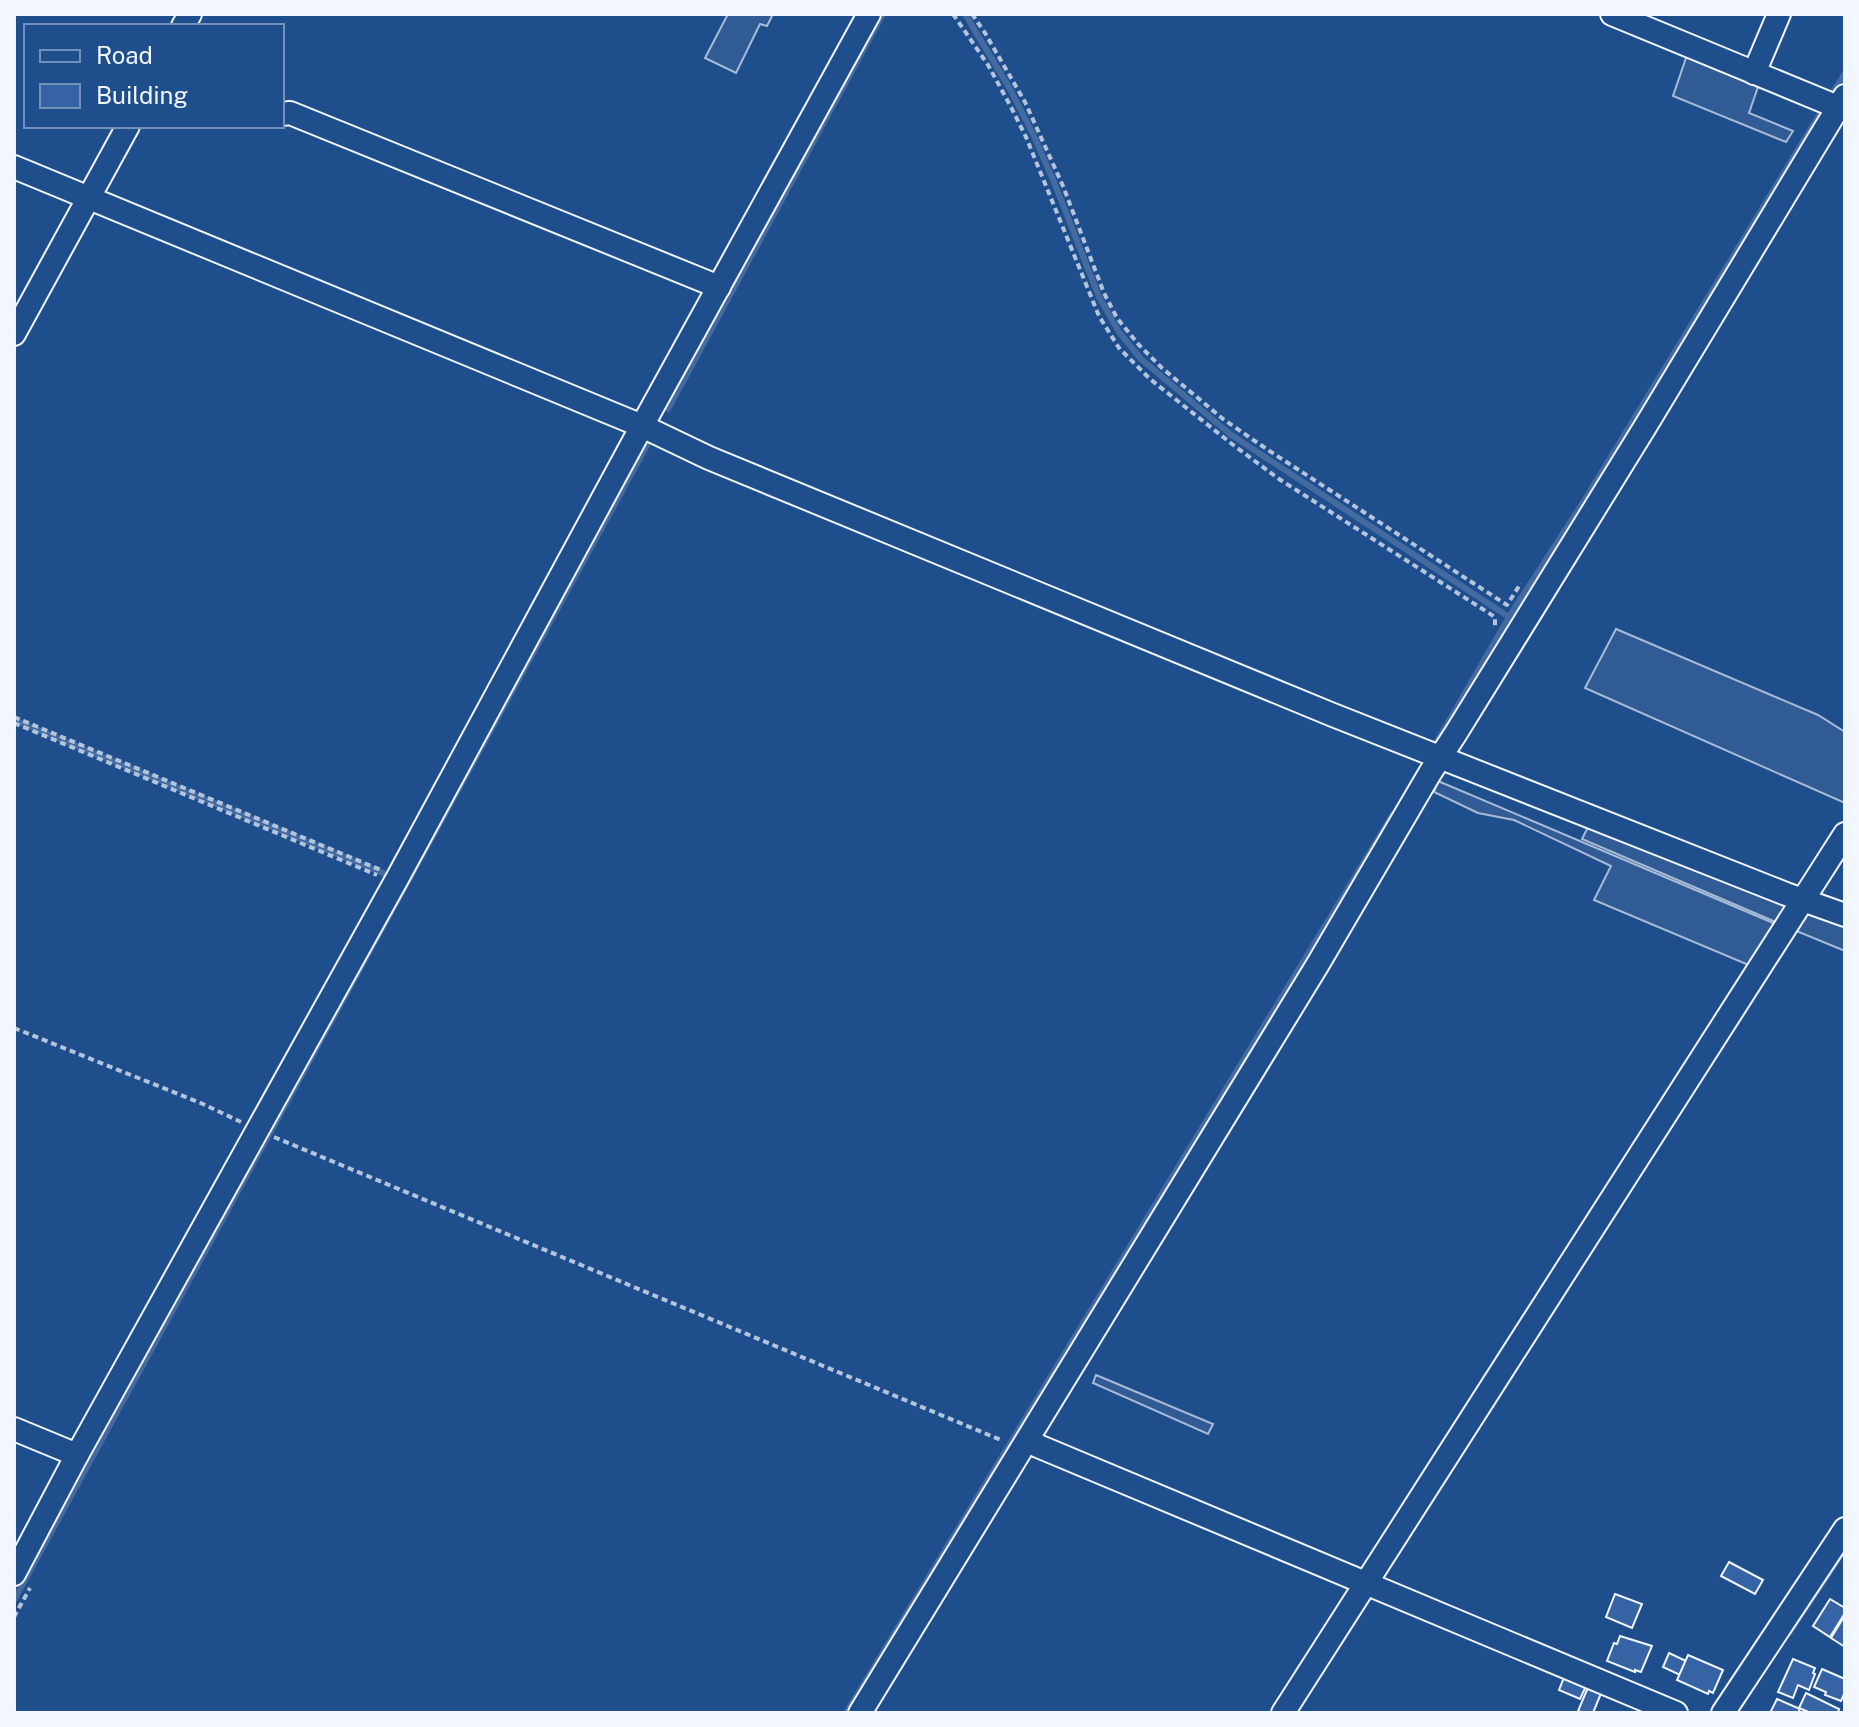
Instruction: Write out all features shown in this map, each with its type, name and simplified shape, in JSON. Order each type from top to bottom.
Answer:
[{"type":"street","points":[[14,1574],[77,1455],[266,1134],[396,880],[869,14]]},
{"type":"street","points":[[860,1713],[1382,857],[1430,773],[1434,754],[1645,427],[1836,104],[1754,73],[1654,22],[1612,14]]},
{"type":"street","points":[[1754,73],[1779,14]]},
{"type":"street","points":[[284,114],[290,113],[719,287]]},
{"type":"street","points":[[14,334],[127,128]]},
{"type":"street","points":[[14,167],[1333,715],[1845,915]]},
{"type":"street","points":[[1283,1713],[1845,834]]},
{"type":"street","points":[[14,1429],[77,1455]]},
{"type":"street","points":[[1028,1440],[1676,1713]]},
{"type":"street","points":[[1723,1713],[1845,1529]]},
{"type":"path","points":[[953,14],[988,65],[1026,137],[1099,316],[1119,348],[1150,379],[1279,479],[1495,617],[1495,627]]},
{"type":"path","points":[[972,14],[1025,102],[1063,186],[1104,293],[1117,318],[1139,345],[1223,419],[1507,605],[1529,572]]},
{"type":"path","points":[[14,720],[396,880]]},
{"type":"path","points":[[14,1028],[203,1104],[266,1134],[1001,1440]]},
{"type":"shaded area","points":[[728,14],[773,14],[767,26],[760,24],[736,73],[705,58]]},
{"type":"shaded area","points":[[1687,55],[1759,84],[1749,113],[1793,131],[1786,142],[1673,96]]},
{"type":"shaded area","points":[[1616,629],[1818,715],[1845,732],[1845,803],[1585,688]]},
{"type":"shaded area","points":[[1438,781],[1778,925],[1751,966],[1594,900],[1611,866],[1514,820],[1478,813],[1434,792]]},
{"type":"shaded area","points":[[1589,825],[1790,904],[1778,923],[1582,839]]},
{"type":"shaded area","points":[[1814,909],[1845,922],[1845,951],[1794,930],[1804,913]]},
{"type":"shaded area","points":[[1096,1375],[1213,1424],[1208,1434],[1093,1383]]},
{"type":"building","points":[[1729,1562],[1763,1580],[1755,1594],[1721,1576]]},
{"type":"building","points":[[1615,1594],[1642,1604],[1632,1628],[1606,1617]]},
{"type":"building","points":[[1830,1599],[1845,1608],[1845,1613],[1830,1637],[1813,1626]]},
{"type":"building","points":[[1845,1615],[1845,1647],[1831,1638]]},
{"type":"building","points":[[1620,1636],[1652,1646],[1641,1672],[1607,1661]]},
{"type":"building","points":[[1669,1653],[1686,1661],[1680,1675],[1663,1667]]},
{"type":"building","points":[[1688,1655],[1723,1670],[1713,1693],[1709,1691],[1708,1694],[1677,1680]]},
{"type":"building","points":[[1793,1659],[1815,1668],[1815,1674],[1809,1690],[1798,1685],[1793,1698],[1778,1692]]},
{"type":"building","points":[[1822,1669],[1845,1679],[1841,1701],[1814,1687]]},
{"type":"building","points":[[1565,1675],[1587,1684],[1580,1699],[1559,1690]]},
{"type":"building","points":[[1589,1685],[1602,1691],[1593,1713],[1583,1713],[1578,1711]]},
{"type":"building","points":[[1806,1693],[1839,1709],[1838,1713],[1811,1713],[1799,1708]]},
{"type":"building","points":[[1777,1699],[1800,1709],[1798,1713],[1770,1713]]},
{"type":"waterway","points":[[668,409],[883,14]]},
{"type":"waterway","points":[[965,14],[1033,134],[1099,297],[1119,332],[1141,359],[1230,434],[1509,617]]},
{"type":"waterway","points":[[1830,97],[1845,73]]},
{"type":"waterway","points":[[1432,750],[1509,617],[1587,496],[1824,107]]},
{"type":"waterway","points":[[14,1600],[650,440],[645,438]]},
{"type":"waterway","points":[[14,720],[390,876]]},
{"type":"waterway","points":[[846,1713],[1393,814]]},
{"type":"waterway","points":[[1789,1633],[1845,1549]]}]
